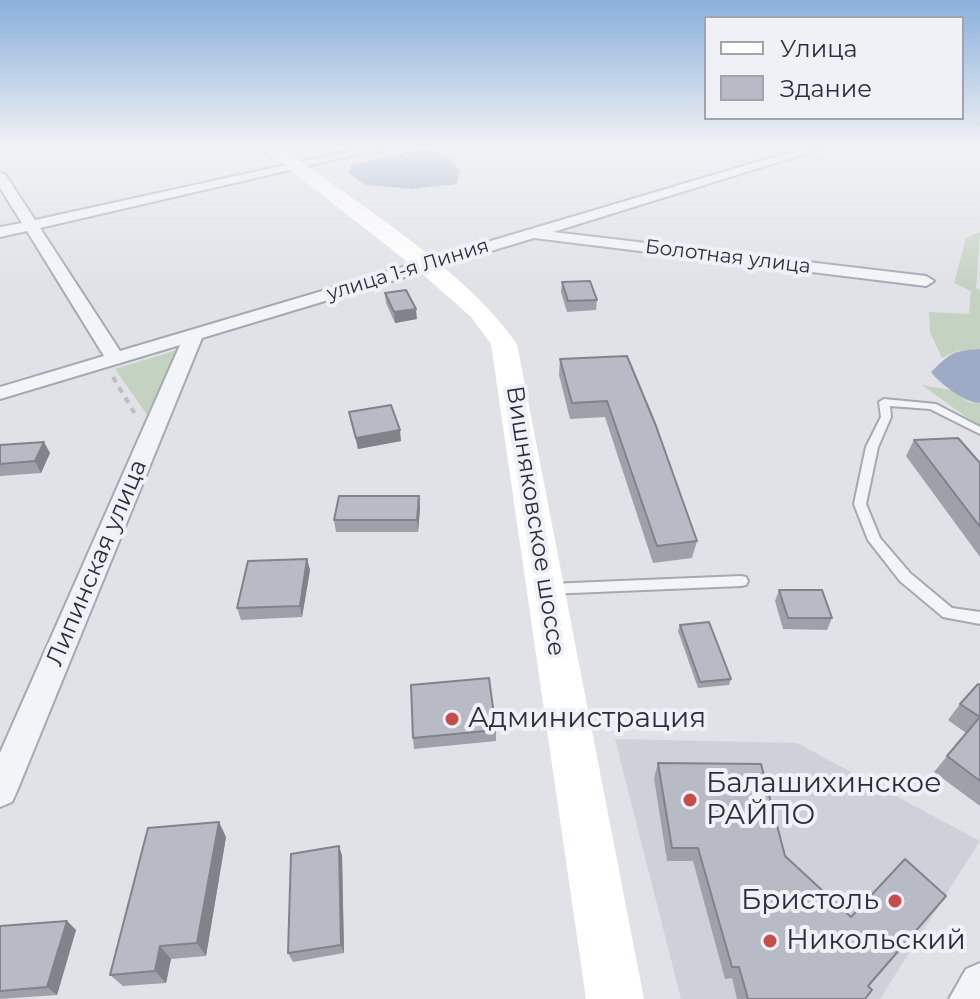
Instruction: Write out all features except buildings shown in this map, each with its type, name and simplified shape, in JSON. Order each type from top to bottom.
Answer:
[{"type":"street","points":[[11,195],[109,360]]},
{"type":"street","points":[[0,232],[169,195]]},
{"type":"street","name":"Вишняковское шоссе","points":[[333,195],[426,265],[480,312],[504,344],[615,999]]},
{"type":"street","name":"улица 1-я Линия","points":[[0,393],[661,195]]},
{"type":"street","name":"Болотная улица","points":[[530,234],[926,281]]},
{"type":"street","name":"Липинская улица","points":[[0,791],[194,335]]},
{"type":"street","points":[[969,999],[980,983]]},
{"type":"lane","points":[[980,431],[932,406],[884,402],[886,417],[872,447],[860,504],[874,540],[905,577],[948,613],[980,618]]},
{"type":"lane","points":[[547,589],[741,581]]},
{"type":"path","points":[[109,360],[150,438]]},
{"type":"shaded area","points":[[615,739],[797,743],[980,841],[880,999],[681,999]]},
{"type":"green space","points":[[980,232],[976,288],[980,290],[980,349],[957,351],[942,358],[930,332],[929,312],[969,314],[971,291],[954,283],[966,238]]},
{"type":"green space","points":[[177,350],[147,415],[115,369]]},
{"type":"green space","points":[[922,385],[957,391],[967,401],[980,403],[980,427]]},
{"type":"water","points":[[980,349],[980,403],[954,392],[931,372],[952,354]]},
{"type":"place","name":"Администрация","points":[[452,719]]},
{"type":"place","name":"Балашихинское РАЙПО","points":[[690,800]]},
{"type":"place","name":"Бристоль","points":[[895,901]]},
{"type":"place","name":"Никольский","points":[[770,941]]}]
